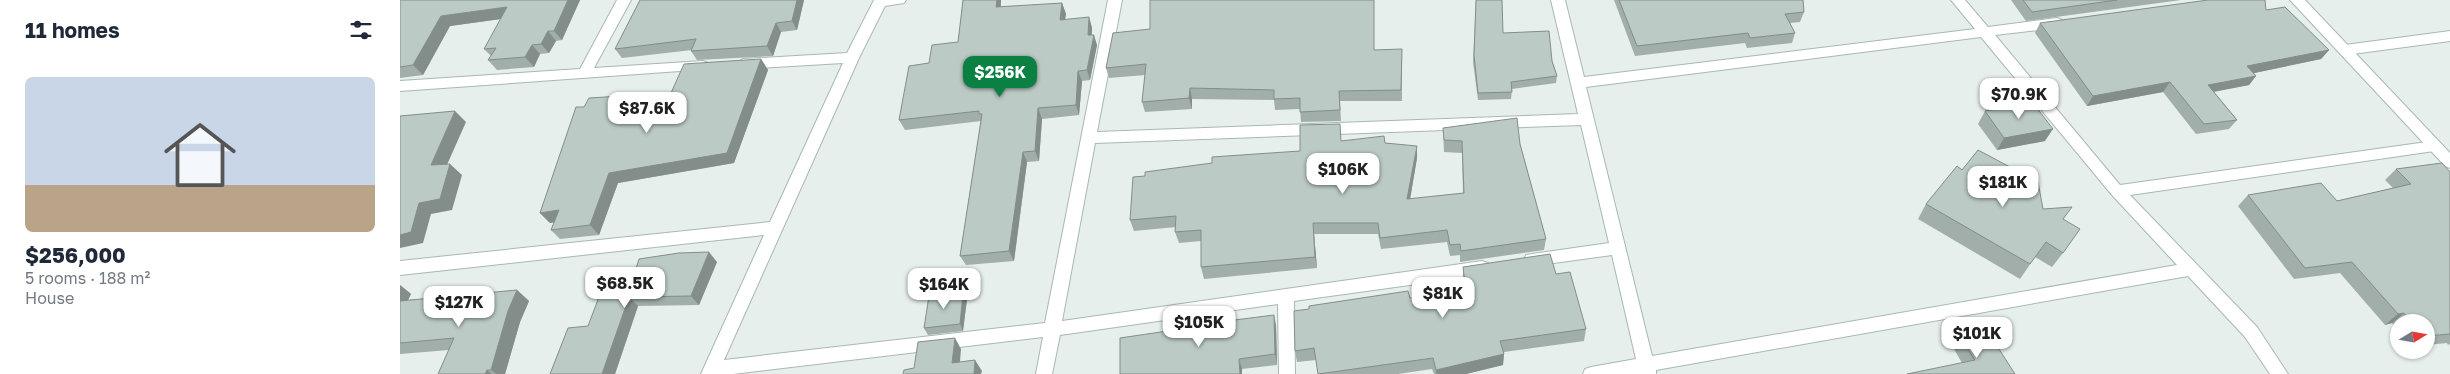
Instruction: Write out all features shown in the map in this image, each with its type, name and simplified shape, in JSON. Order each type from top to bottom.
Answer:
[{"type":"street","points":[[586,73],[624,0]]},
{"type":"street","points":[[711,372],[852,58],[881,1],[899,0]]},
{"type":"street","points":[[1044,374],[1115,0]]},
{"type":"street","points":[[1558,0],[1647,370]]},
{"type":"street","points":[[1958,0],[1984,34],[2117,191],[2251,332],[2280,374]]},
{"type":"street","points":[[2297,0],[2450,162]]},
{"type":"street","points":[[1579,83],[1984,34],[2071,21]]},
{"type":"street","points":[[2345,50],[2450,36]]},
{"type":"street","points":[[733,65],[852,58]]},
{"type":"street","points":[[400,86],[714,66]]},
{"type":"street","points":[[1090,138],[1588,119]]},
{"type":"street","points":[[2117,191],[2434,146]]},
{"type":"street","points":[[400,268],[776,228]]},
{"type":"street","points":[[1520,262],[1617,248]]},
{"type":"street","points":[[711,372],[1053,329],[1500,265]]},
{"type":"street","points":[[1591,374],[1647,370],[2192,269]]},
{"type":"street","points":[[1286,296],[1287,374]]},
{"type":"building","points":[[400,0],[568,0],[554,31],[548,31],[541,44],[532,45],[525,57],[488,60],[496,48],[484,49],[507,7],[441,16],[413,65],[400,67]]},
{"type":"building","points":[[640,0],[797,0],[792,21],[776,23],[767,46],[691,51],[696,39],[615,49]]},
{"type":"building","points":[[963,0],[997,0],[996,7],[1062,3],[1060,20],[1089,17],[1088,35],[1094,35],[1087,70],[1078,71],[1076,105],[1038,108],[1035,151],[1023,152],[1009,251],[960,256],[982,114],[979,114],[979,111],[899,120],[909,66],[929,63],[932,45],[958,42]]},
{"type":"building","points":[[1150,0],[1374,0],[1374,50],[1402,49],[1401,90],[1339,91],[1340,110],[1300,112],[1300,98],[1274,99],[1274,90],[1190,88],[1189,98],[1142,102],[1146,64],[1106,68],[1113,33],[1150,29]]},
{"type":"building","points":[[1476,0],[1502,0],[1503,33],[1549,31],[1552,61],[1557,76],[1511,82],[1512,92],[1478,93],[1474,55]]},
{"type":"building","points":[[1619,0],[1803,0],[1804,12],[1785,14],[1795,33],[1750,38],[1748,33],[1637,46]]},
{"type":"building","points":[[2023,0],[2117,0],[2032,12]]},
{"type":"building","points":[[2208,0],[2265,0],[2266,10],[2285,7],[2329,50],[2247,66],[2256,76],[2208,85],[2237,120],[2204,124],[2170,82],[2093,96],[2040,23]]},
{"type":"building","points":[[761,59],[727,153],[609,173],[590,225],[551,230],[559,210],[540,213],[576,107],[584,107],[589,98],[671,93],[684,64]]},
{"type":"building","points":[[2033,103],[2053,129],[2004,138],[1985,111]]},
{"type":"building","points":[[455,111],[431,165],[450,164],[440,199],[419,203],[411,232],[400,235],[400,116]]},
{"type":"building","points":[[1517,118],[1520,144],[1546,239],[1461,251],[1460,244],[1450,245],[1447,230],[1380,238],[1378,223],[1313,223],[1315,257],[1201,267],[1201,230],[1175,232],[1176,216],[1130,220],[1133,177],[1145,176],[1145,172],[1212,163],[1212,157],[1300,151],[1300,125],[1340,124],[1341,141],[1384,136],[1385,143],[1417,146],[1407,199],[1464,193],[1462,141],[1444,140],[1443,128]]},
{"type":"building","points":[[1978,150],[2038,182],[2043,209],[2072,207],[2063,219],[2080,229],[2063,253],[2046,242],[2030,264],[1926,204],[1957,166],[1962,170]]},
{"type":"building","points":[[2442,163],[2450,172],[2450,334],[2435,335],[2435,314],[2398,314],[2352,262],[2305,268],[2248,195],[2321,183],[2337,201],[2411,184],[2396,169]]},
{"type":"building","points":[[709,252],[691,296],[629,297],[602,374],[550,374],[568,328],[588,326],[605,281],[633,278],[639,259],[679,253]]},
{"type":"building","points":[[1550,254],[1556,274],[1570,272],[1586,329],[1500,341],[1504,354],[1436,370],[1433,358],[1318,374],[1314,348],[1295,351],[1294,311],[1309,309],[1309,306],[1408,291],[1410,298],[1459,289],[1458,284],[1465,283],[1463,267]]},
{"type":"building","points":[[517,290],[508,311],[491,370],[487,370],[485,374],[438,374],[454,338],[400,343],[400,301]]},
{"type":"building","points":[[963,293],[960,324],[924,328],[929,296]]},
{"type":"building","points":[[1274,315],[1275,354],[1239,359],[1240,374],[1120,374],[1120,338],[1181,329],[1180,327]]},
{"type":"building","points":[[1988,332],[2015,374],[1907,374],[1975,360],[1961,339]]},
{"type":"building","points":[[955,338],[952,363],[975,360],[974,374],[903,374],[904,370],[914,368],[918,342]]}]
